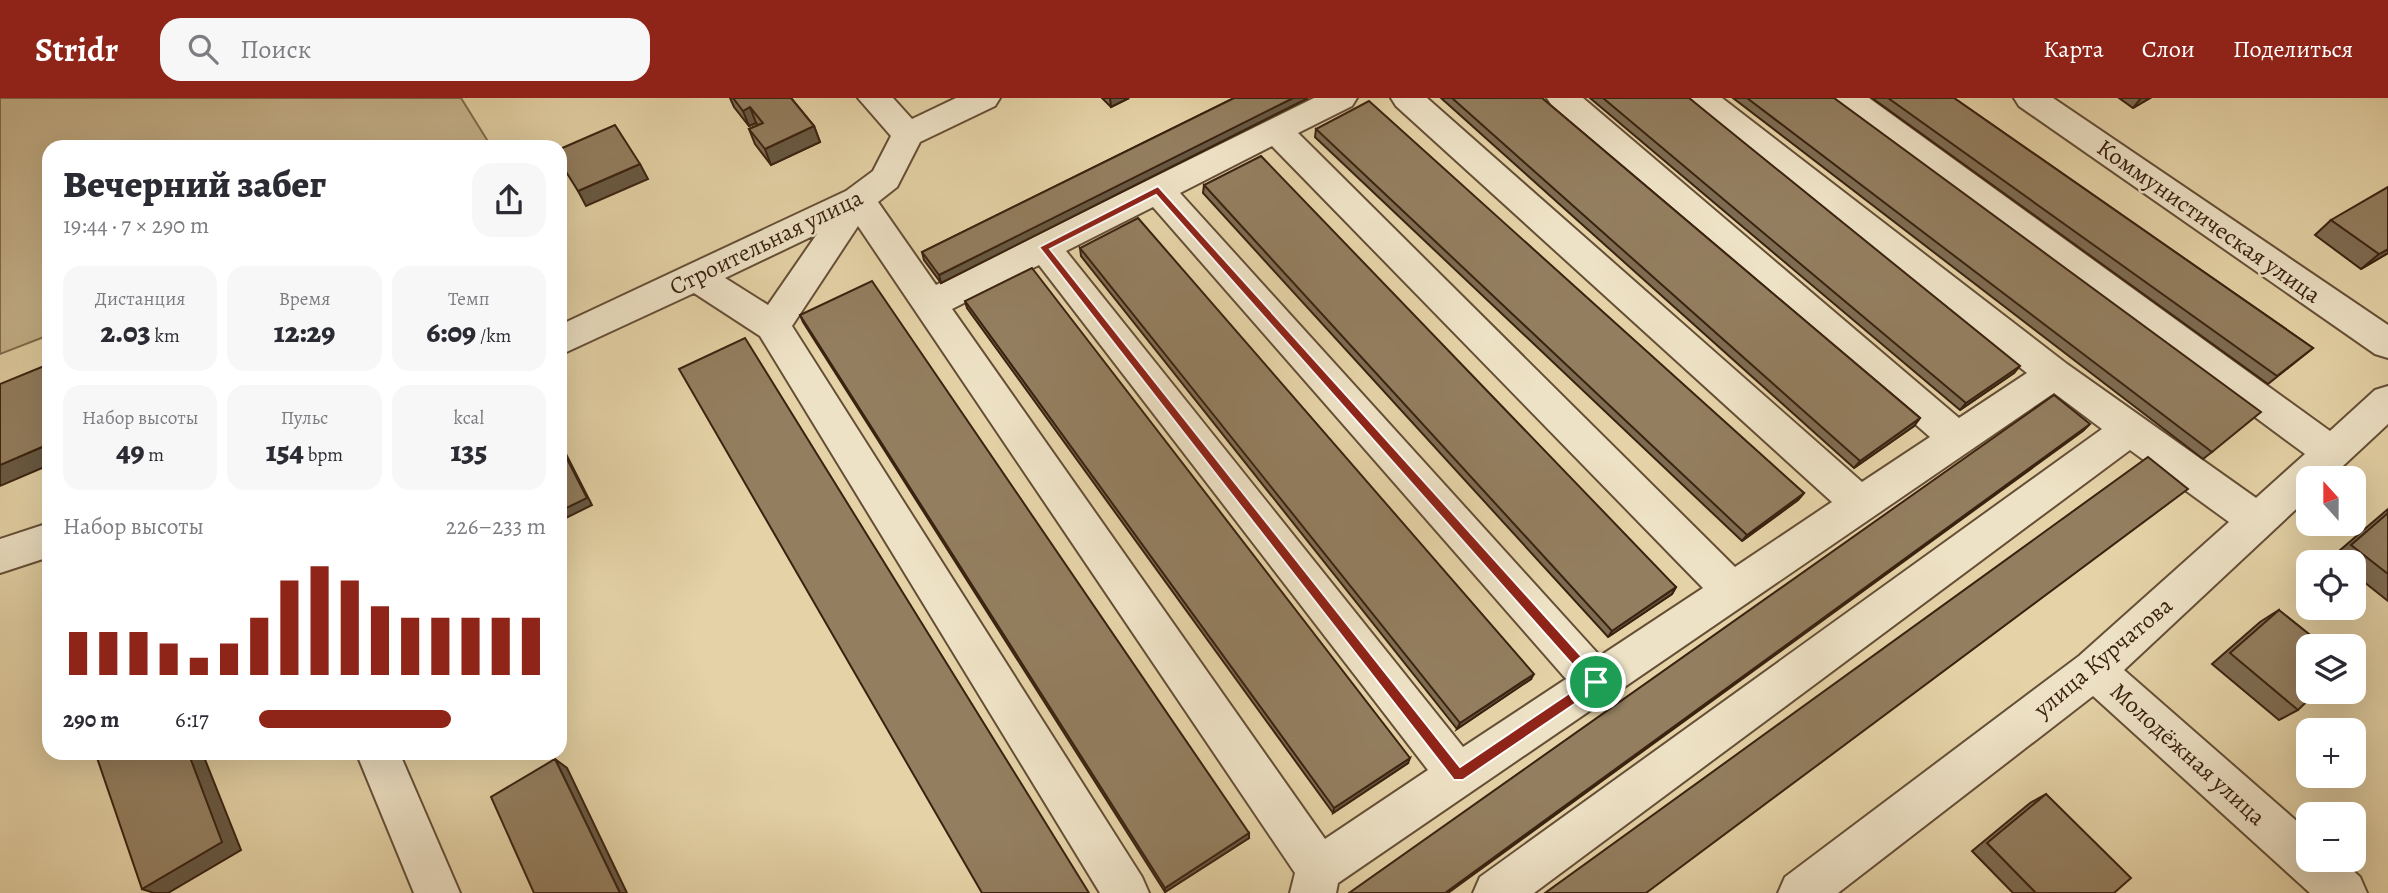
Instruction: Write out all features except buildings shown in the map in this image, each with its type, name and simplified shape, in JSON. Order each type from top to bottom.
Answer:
[{"type":"street","points":[[874,98],[908,134],[984,98]]},
{"type":"street","points":[[930,304],[1341,98]]},
{"type":"street","points":[[1407,98],[1860,504]]},
{"type":"street","points":[[1563,98],[1958,439]]},
{"type":"street","points":[[1701,98],[2054,374],[2258,521]]},
{"type":"street","points":[[1847,98],[2332,453]]},
{"type":"street","name":"Коммунистическая улица","points":[[2030,98],[2388,344]]},
{"type":"street","points":[[1276,131],[1732,591]]},
{"type":"street","name":"Строительная улица","points":[[567,338],[858,200],[886,178],[908,134]]},
{"type":"street","points":[[1158,190],[1596,682]]},
{"type":"street","points":[[773,327],[858,200],[1316,881],[1458,775],[2054,374]]},
{"type":"street","points":[[1044,247],[1458,775]]},
{"type":"street","points":[[698,278],[773,327],[1126,893]]},
{"type":"street","name":"улица Курчатова","points":[[1801,893],[2094,670],[2388,401]]},
{"type":"street","points":[[1496,893],[2130,429]]},
{"type":"street","points":[[0,556],[42,542]]},
{"type":"street","name":"Молодёжная улица","points":[[2094,670],[2344,893]]},
{"type":"street","points":[[380,760],[438,893]]},
{"type":"shaded area","points":[[0,98],[461,98],[487,140],[42,140],[42,338],[0,354]]},
{"type":"route","points":[[1158,190],[1596,682],[1458,775],[1044,247],[1158,190]]}]
